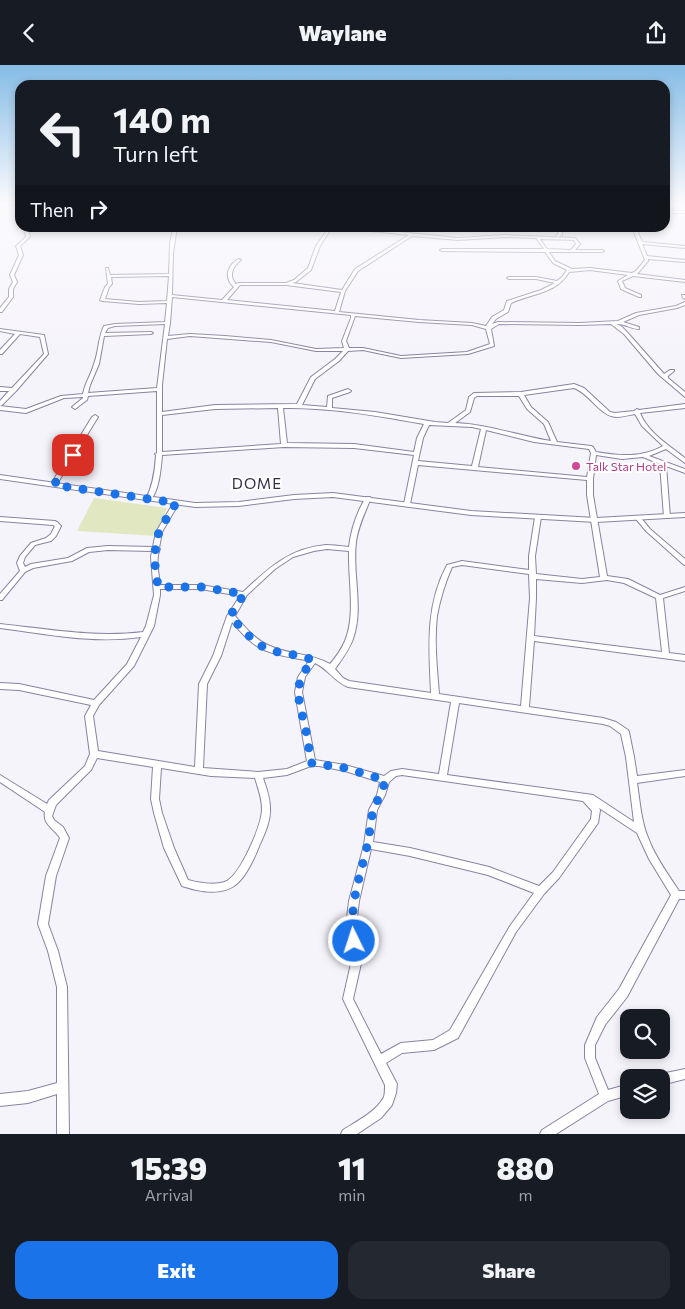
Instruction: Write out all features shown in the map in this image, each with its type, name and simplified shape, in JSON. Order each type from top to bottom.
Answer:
[{"type":"street","points":[[0,311],[10,299],[11,289],[15,282],[12,275],[20,253]]},
{"type":"street","points":[[149,499],[154,488],[158,454],[159,389],[168,323],[170,253]]},
{"type":"street","points":[[286,283],[295,281],[310,269],[316,253]]},
{"type":"street","points":[[336,311],[343,291],[356,269],[382,253]]},
{"type":"street","points":[[548,253],[554,262],[570,270],[590,269],[685,281]]},
{"type":"street","points":[[639,296],[622,289],[620,284],[621,279],[635,274],[644,266],[647,260],[644,253]]},
{"type":"street","points":[[646,257],[685,261]]},
{"type":"street","points":[[236,286],[232,283],[230,273],[233,264],[239,260]]},
{"type":"street","points":[[107,269],[110,284],[106,287],[102,300],[139,303],[169,302]]},
{"type":"street","points":[[166,338],[190,335],[218,336],[271,341],[316,350],[363,349],[401,357],[468,353],[492,345],[488,328],[494,318],[506,311],[508,302],[559,283],[570,270]]},
{"type":"street","points":[[109,276],[170,275]]},
{"type":"street","points":[[509,278],[536,278],[559,283]]},
{"type":"street","points":[[223,301],[236,286],[248,282],[286,283],[343,291]]},
{"type":"street","points":[[170,296],[472,324],[488,328],[498,323],[619,322],[638,314],[677,307],[685,303]]},
{"type":"street","points":[[347,349],[344,341],[353,314]]},
{"type":"street","points":[[619,322],[637,328]]},
{"type":"street","points":[[75,407],[84,401],[87,385],[97,362],[102,335],[106,327],[111,325],[168,323]]},
{"type":"street","points":[[610,323],[621,327],[645,354],[654,369],[685,395]]},
{"type":"street","points":[[0,331],[42,336],[42,345],[46,354],[0,406]]},
{"type":"street","points":[[0,353],[19,332]]},
{"type":"street","points":[[102,335],[150,333]]},
{"type":"street","points":[[300,407],[313,378],[337,360],[347,349]]},
{"type":"street","points":[[666,378],[672,371]]},
{"type":"street","points":[[452,423],[468,411],[474,395],[521,394],[574,386],[582,389],[608,413],[615,415],[685,406]]},
{"type":"street","points":[[0,389],[14,390]]},
{"type":"street","points":[[0,406],[26,411],[57,398],[159,389]]},
{"type":"street","points":[[329,409],[330,397],[348,391]]},
{"type":"street","points":[[521,394],[529,408],[546,423],[555,443]]},
{"type":"street","points":[[160,414],[215,407],[300,407],[484,428],[591,449],[594,453],[612,457],[644,456],[667,446]]},
{"type":"street","points":[[280,407],[284,445]]},
{"type":"street","points":[[637,411],[640,419],[685,461]]},
{"type":"street","points":[[54,485],[95,417]]},
{"type":"street","points":[[407,504],[416,463],[416,454],[427,423]]},
{"type":"street","points":[[475,468],[484,428]]},
{"type":"street","points":[[158,454],[284,445],[340,445],[416,454]]},
{"type":"street","points":[[594,453],[590,479],[592,507],[596,521],[604,579]]},
{"type":"street","points":[[644,456],[685,471]]},
{"type":"street","points":[[416,463],[590,479]]},
{"type":"street","points":[[663,464],[667,517]]},
{"type":"street","points":[[0,477],[176,503],[227,505],[326,495],[368,498],[471,513],[596,521],[685,515]]},
{"type":"street","points":[[331,669],[347,650],[354,631],[352,549],[357,522],[368,498]]},
{"type":"street","points":[[63,1134],[62,987],[53,951],[43,924],[51,876],[65,838],[60,830],[50,822],[49,810],[52,803],[88,768],[94,754],[88,716],[96,703],[130,666],[146,634],[154,614],[158,587],[154,557],[161,526],[176,503]]},
{"type":"street","points":[[525,710],[531,638],[532,574],[538,517]]},
{"type":"street","points":[[0,519],[54,523],[58,526],[52,539],[46,543],[33,545],[22,557],[20,563],[24,571]]},
{"type":"street","points":[[639,519],[648,530],[685,563]]},
{"type":"street","points":[[199,771],[202,684],[217,656],[230,616],[244,594],[273,567],[291,556],[327,547],[352,549]]},
{"type":"street","points":[[0,598],[24,571],[31,566],[70,560],[87,550],[108,548],[157,549]]},
{"type":"street","points":[[435,697],[432,624],[438,597],[450,566],[462,563],[582,581],[604,579],[631,582],[659,597],[685,589]]},
{"type":"street","points":[[158,587],[201,587],[244,594]]},
{"type":"street","points":[[659,597],[666,656]]},
{"type":"street","points":[[230,616],[248,635],[264,647],[313,660],[331,669],[338,679],[348,684],[603,721],[619,727],[627,738],[641,831],[649,851],[681,895],[623,993],[601,1021],[590,1045],[590,1058],[605,1096]]},
{"type":"street","points":[[0,626],[116,637],[146,634]]},
{"type":"street","points":[[531,638],[685,658]]},
{"type":"street","points":[[311,763],[306,730],[297,702],[299,685],[305,669],[313,660]]},
{"type":"street","points":[[0,685],[19,687],[96,703]]},
{"type":"street","points":[[442,778],[455,701]]},
{"type":"street","points":[[94,754],[199,771],[258,775],[287,773],[311,763],[345,768],[385,780]]},
{"type":"street","points":[[157,764],[155,799],[169,848],[185,883],[195,887],[230,884],[237,877],[254,846],[266,813],[258,775]]},
{"type":"street","points":[[347,1134],[381,1111],[392,1093],[391,1084],[348,999],[357,959],[351,926],[354,901],[368,845],[373,811],[381,795],[385,780],[394,773],[402,772],[593,799],[641,831]]},
{"type":"street","points":[[634,780],[685,773]]},
{"type":"street","points":[[0,778],[49,810]]},
{"type":"street","points":[[379,1061],[401,1048],[434,1045],[454,1034],[513,929],[541,891],[556,875],[595,820],[596,810],[586,799]]},
{"type":"street","points":[[368,845],[489,871],[541,891]]},
{"type":"street","points":[[670,1077],[685,1073]]},
{"type":"street","points":[[0,1099],[28,1097],[62,1087]]},
{"type":"street","points":[[546,1134],[605,1096],[620,1092]]},
{"type":"green space","points":[[94,498],[167,508],[156,536],[77,531]]},
{"type":"place","name":"Talk Star Hotel","points":[[576,466]]},
{"type":"district","name":"DOME","points":[[257,483]]},
{"type":"route","points":[[73,455],[54,485],[176,503],[159,531],[154,557],[158,587],[201,587],[244,594],[230,616],[256,643],[273,651],[304,656],[313,660],[305,669],[299,685],[297,702],[306,730],[311,763],[345,768],[385,780],[381,795],[373,811],[368,845],[354,901],[351,926],[354,941]]}]
